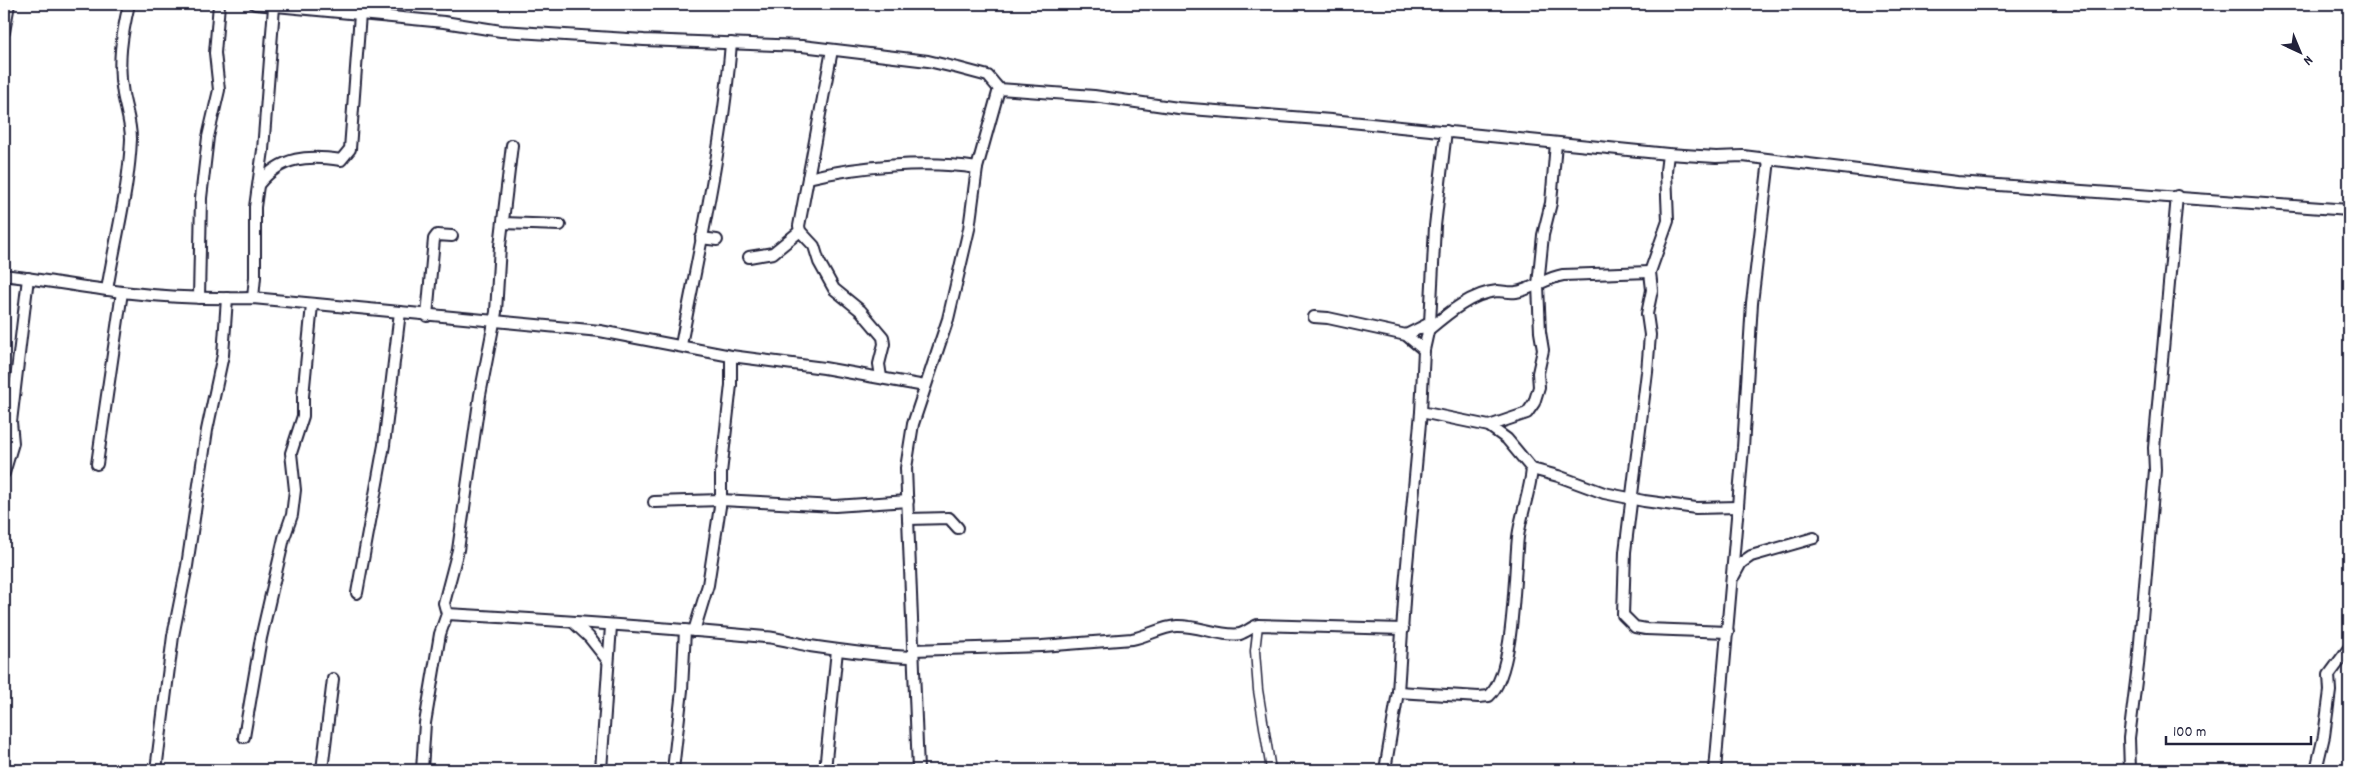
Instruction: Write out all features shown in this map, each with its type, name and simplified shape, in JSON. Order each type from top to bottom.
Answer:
[{"type":"street","points":[[4,32],[9,4]]},
{"type":"street","points":[[107,290],[131,138],[128,113],[123,95],[120,64],[122,33],[130,4]]},
{"type":"street","points":[[198,298],[201,276],[201,198],[208,137],[219,90],[215,53],[219,4]]},
{"type":"street","points":[[255,4],[444,22],[501,31],[802,46],[928,61],[988,76],[999,89],[1094,96],[1178,108],[1446,131],[1668,154],[1716,157],[1743,156],[1957,182],[2177,196],[2349,210]]},
{"type":"street","points":[[253,298],[255,277],[255,207],[259,186],[274,6]]},
{"type":"street","points":[[259,186],[268,174],[285,162],[295,159],[341,160],[347,156],[350,149],[360,14]]},
{"type":"street","points":[[680,344],[726,100],[731,43]]},
{"type":"street","points":[[832,50],[798,221],[800,231],[814,246],[819,262],[834,289],[861,311],[883,337],[884,344],[879,364],[881,377]]},
{"type":"street","points":[[918,770],[906,468],[913,424],[948,319],[969,229],[977,168],[999,89]]},
{"type":"street","points":[[1385,770],[1398,692],[1421,412],[1424,350],[1428,327],[1435,226],[1446,131]]},
{"type":"street","points":[[1489,426],[1527,413],[1534,403],[1539,387],[1538,373],[1544,350],[1540,332],[1538,285],[1543,235],[1551,203],[1556,143]]},
{"type":"street","points":[[422,770],[425,723],[440,634],[447,614],[444,603],[458,550],[480,394],[494,322],[512,145]]},
{"type":"street","points":[[1668,154],[1666,170],[1668,221],[1650,272],[1652,290],[1647,314],[1650,335],[1647,372],[1631,499],[1622,615],[1635,627],[1646,629],[1728,632]]},
{"type":"street","points":[[1715,770],[1738,507],[1752,303],[1769,160]]},
{"type":"street","points":[[808,178],[859,168],[937,165],[977,168]]},
{"type":"street","points":[[2130,770],[2128,738],[2145,587],[2155,470],[2154,448],[2177,196]]},
{"type":"street","points":[[503,223],[560,225]]},
{"type":"street","points":[[749,257],[773,253],[800,231]]},
{"type":"street","points":[[427,316],[435,236],[452,236]]},
{"type":"street","points":[[701,238],[717,240]]},
{"type":"street","points":[[1406,335],[1428,327],[1471,300],[1496,291],[1514,293],[1538,285],[1551,277],[1563,275],[1650,272]]},
{"type":"street","points":[[4,276],[122,292],[198,298],[253,298],[600,331],[680,344],[731,356],[881,377],[925,386]]},
{"type":"street","points":[[4,473],[13,444],[11,422],[28,278]]},
{"type":"street","points":[[97,464],[122,292]]},
{"type":"street","points":[[156,770],[173,636],[187,566],[208,430],[223,355],[227,298]]},
{"type":"street","points":[[244,737],[261,638],[284,538],[292,515],[295,490],[291,453],[303,416],[303,396],[312,305]]},
{"type":"street","points":[[357,593],[384,445],[400,312]]},
{"type":"street","points":[[1314,317],[1328,318],[1406,335],[1424,350]]},
{"type":"street","points":[[673,770],[690,631],[708,586],[721,500],[721,473],[731,385],[731,356]]},
{"type":"street","points":[[1421,412],[1489,426],[1507,439],[1532,469],[1558,476],[1604,493],[1631,499],[1696,508],[1738,507]]},
{"type":"street","points":[[1398,692],[1489,696],[1501,680],[1516,579],[1518,535],[1531,486],[1532,469]]},
{"type":"street","points":[[654,502],[721,500],[835,506],[908,501]]},
{"type":"street","points":[[908,519],[950,518],[958,528]]},
{"type":"street","points":[[1732,578],[1741,563],[1751,556],[1814,538]]},
{"type":"street","points":[[447,614],[541,618],[574,624],[654,626],[690,631],[768,637],[837,650],[912,653],[1132,639],[1145,637],[1168,627],[1178,626],[1241,634],[1258,625],[1403,629]]},
{"type":"street","points":[[574,624],[589,637],[608,661]]},
{"type":"street","points":[[1258,625],[1255,651],[1258,690],[1271,770]]},
{"type":"street","points":[[601,770],[611,626]]},
{"type":"street","points":[[2316,770],[2324,736],[2330,691],[2329,675],[2349,648]]},
{"type":"street","points":[[825,770],[837,650]]},
{"type":"street","points":[[322,770],[334,679]]}]
